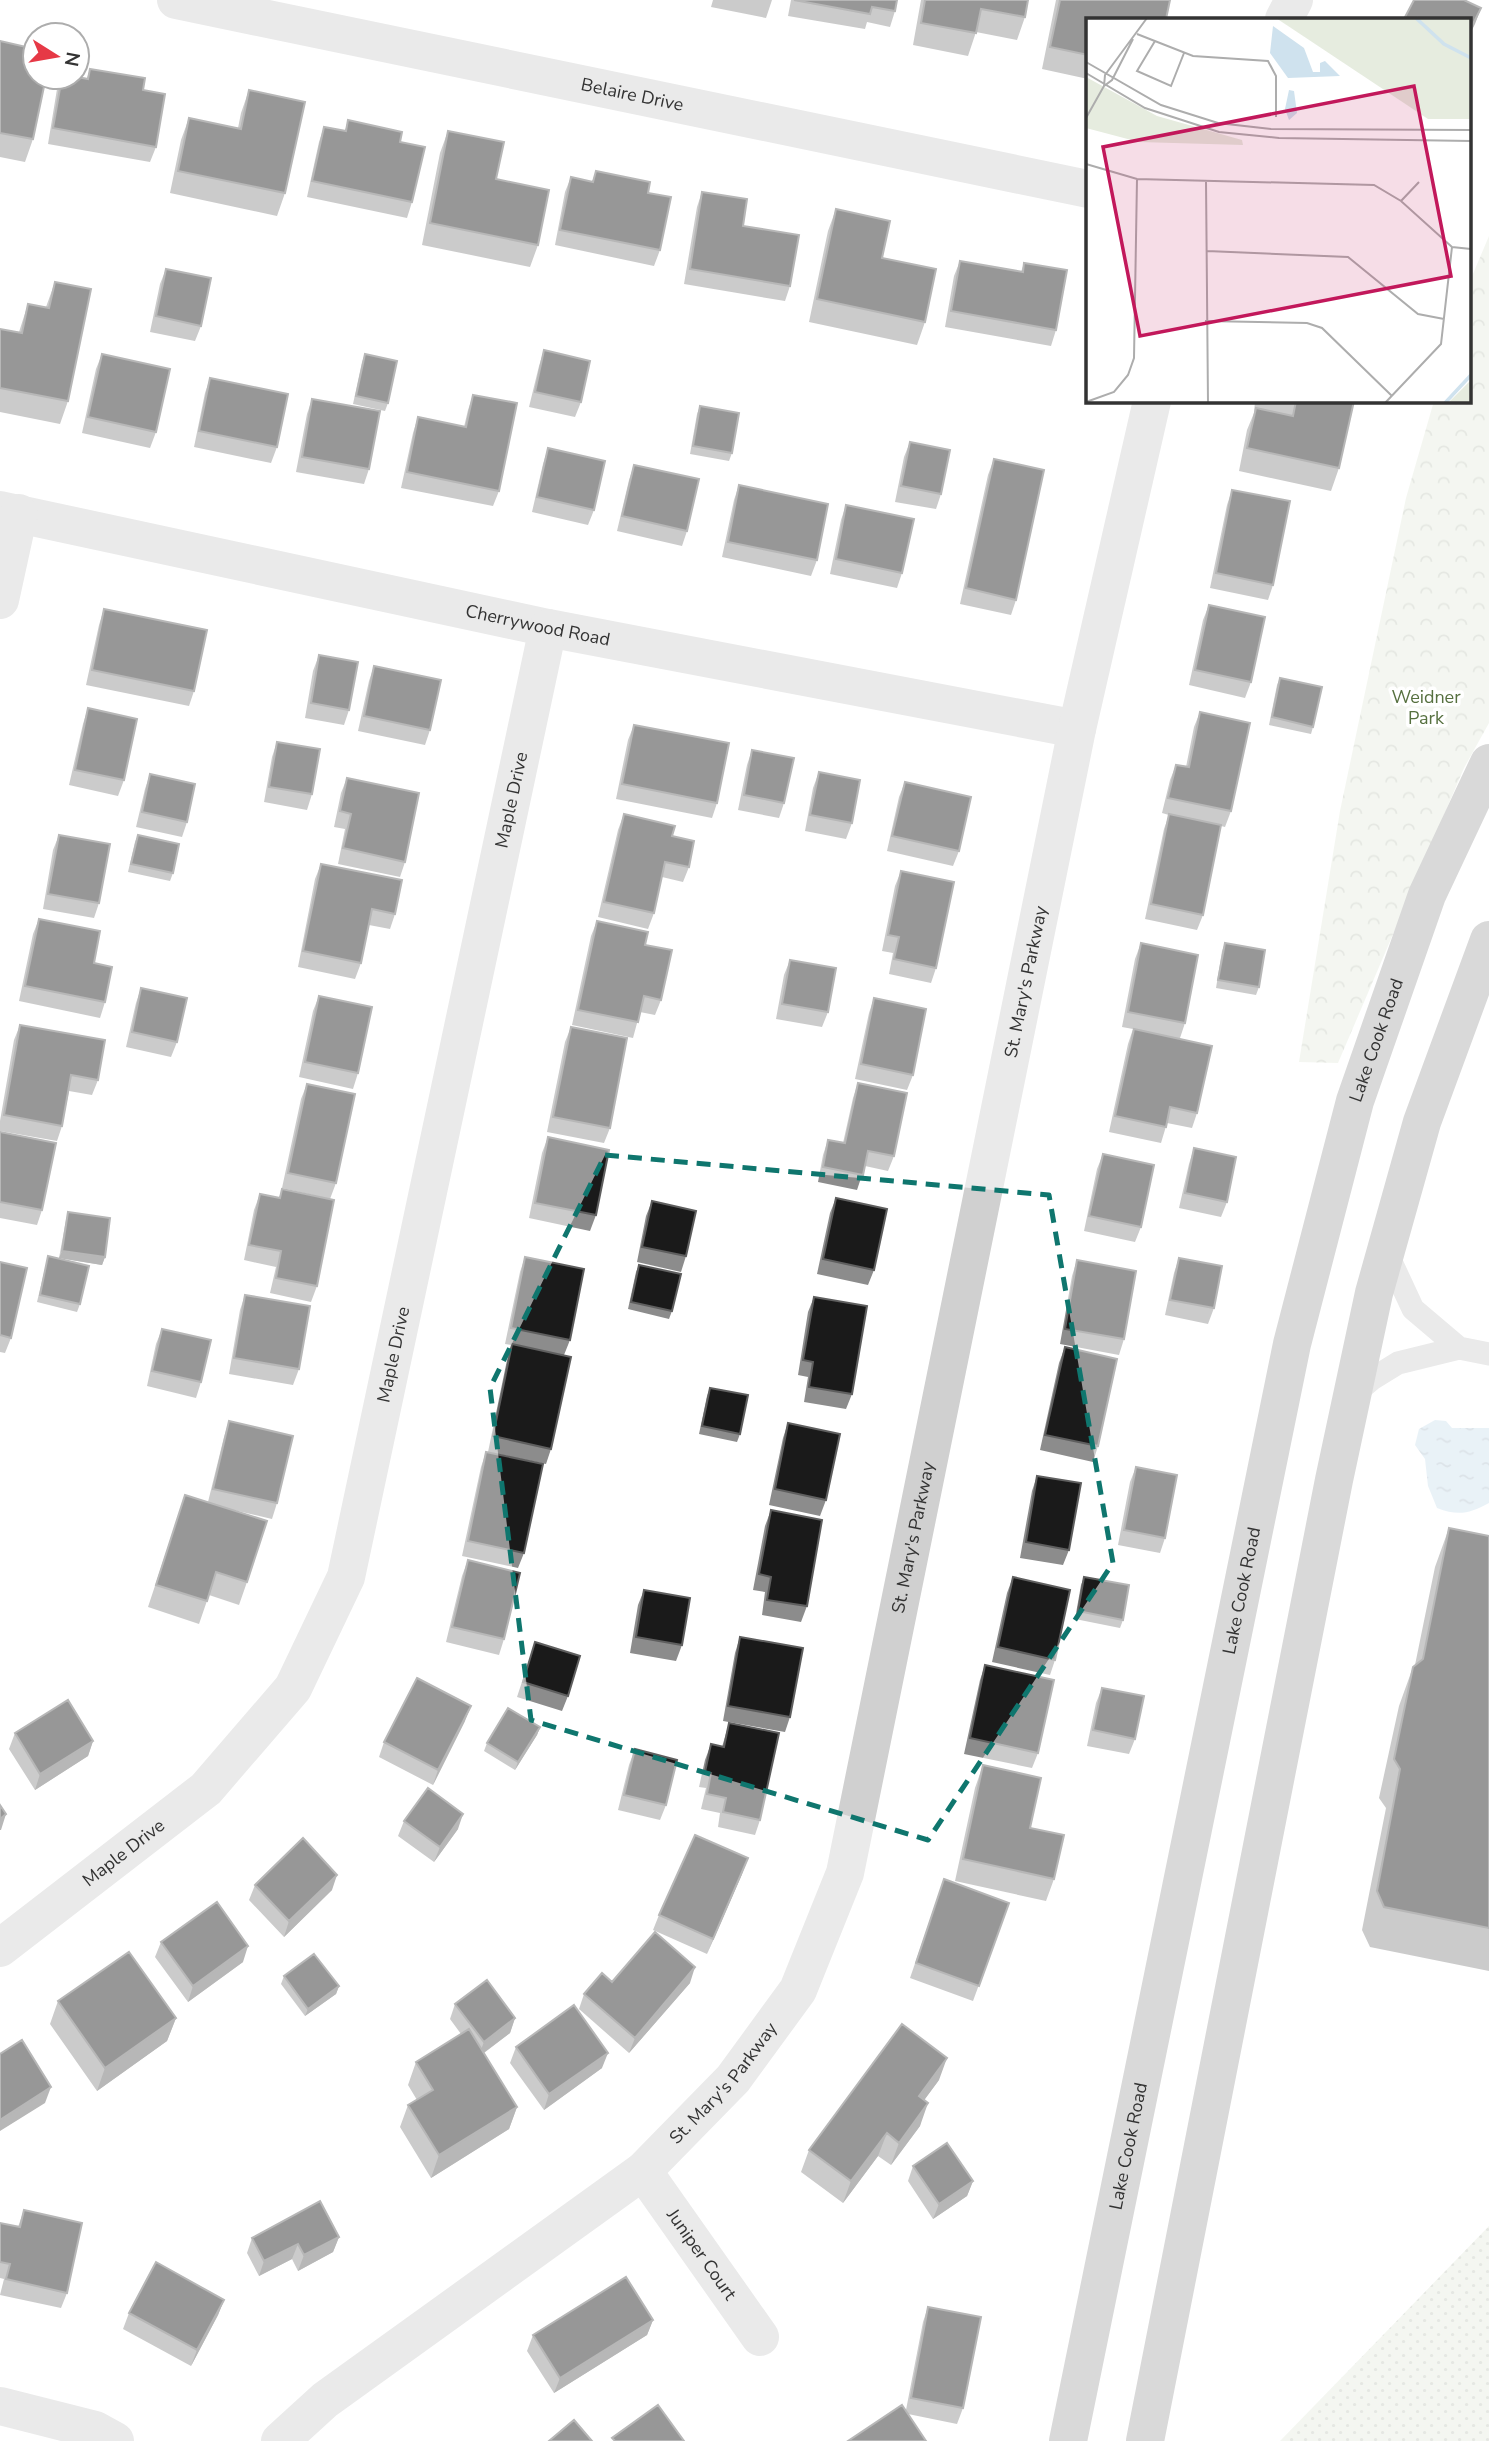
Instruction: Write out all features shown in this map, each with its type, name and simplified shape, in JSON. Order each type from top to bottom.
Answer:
[{"type":"main road","name":"Lake Cook Road","points":[[1068,2441],[1292,1344],[1355,1101],[1427,895],[1489,763]]},
{"type":"main road","points":[[1145,2441],[1374,1293],[1422,1122],[1489,940]]},
{"type":"street","name":"Belaire Drive","points":[[176,0],[1086,189]]},
{"type":"street","points":[[1285,18],[1294,0]]},
{"type":"street","name":"St. Mary's Parkway","points":[[280,2441],[326,2400],[643,2171],[733,2079],[798,1990],[845,1873],[1077,729],[1152,402]]},
{"type":"street","points":[[0,600],[9,511]]},
{"type":"street","name":"Cherrywood Road","points":[[9,511],[548,628],[1077,729]]},
{"type":"street","name":"Maple Drive","points":[[0,1948],[206,1789],[293,1688],[346,1577],[548,628]]},
{"type":"street","name":"Juniper Court","points":[[643,2171],[760,2337]]},
{"type":"street","points":[[0,2406],[95,2430],[115,2441]]},
{"type":"lane","points":[[1386,1251],[1413,1309],[1459,1348]]},
{"type":"lane","points":[[1352,1396],[1372,1379],[1398,1363],[1459,1348],[1489,1354]]},
{"type":"highlighted area","points":[[605,1155],[1049,1195],[1113,1563],[928,1840],[531,1720],[490,1388]]},
{"type":"green space","name":"Weidner Park","points":[[1489,236],[1489,723],[1464,768],[1338,1063],[1299,1062],[1340,811],[1406,498],[1434,402],[1472,402],[1472,276]]},
{"type":"green space","points":[[1489,2226],[1489,2441],[1280,2441]]},
{"type":"water","points":[[1435,1420],[1446,1421],[1452,1428],[1489,1428],[1489,1503],[1463,1513],[1437,1508],[1428,1486],[1425,1459],[1415,1445],[1419,1429]]},
{"type":"building","points":[[794,0],[897,0],[895,11],[872,7],[870,14]]},
{"type":"building","points":[[925,0],[1028,0],[1025,17],[981,9],[976,33],[921,23]]},
{"type":"building","points":[[1060,0],[1170,0],[1166,18],[1086,18],[1086,55],[1050,47]]},
{"type":"building","points":[[1414,0],[1464,0],[1481,8],[1472,26],[1472,18],[1405,18]]},
{"type":"building","points":[[0,41],[21,46],[21,91],[43,91],[33,139],[0,133]]},
{"type":"building","points":[[91,69],[145,78],[143,90],[165,94],[156,147],[53,128],[60,91],[91,91]]},
{"type":"building","points":[[249,90],[305,102],[285,193],[178,171],[189,118],[241,129]]},
{"type":"building","points":[[348,120],[402,132],[400,142],[425,147],[412,202],[312,181],[324,127],[346,131]]},
{"type":"building","points":[[448,131],[504,142],[496,179],[549,190],[538,245],[430,223]]},
{"type":"building","points":[[596,171],[650,182],[648,193],[671,197],[660,250],[560,230],[571,177],[593,182]]},
{"type":"building","points":[[702,192],[747,199],[743,226],[799,235],[790,286],[690,269]]},
{"type":"building","points":[[836,209],[890,221],[882,258],[936,269],[925,322],[817,299]]},
{"type":"building","points":[[960,261],[1023,272],[1024,263],[1067,270],[1056,330],[951,311]]},
{"type":"building","points":[[166,269],[211,278],[201,326],[156,316]]},
{"type":"building","points":[[55,282],[91,289],[68,401],[0,388],[0,329],[22,333],[28,304],[49,308]]},
{"type":"building","points":[[544,350],[590,361],[581,402],[535,392]]},
{"type":"building","points":[[102,354],[170,369],[156,432],[88,417]]},
{"type":"building","points":[[365,354],[397,361],[388,403],[356,396]]},
{"type":"building","points":[[210,378],[288,394],[277,447],[199,431]]},
{"type":"building","points":[[473,395],[517,403],[499,491],[407,472],[418,417],[466,427]]},
{"type":"building","points":[[312,399],[380,411],[369,469],[302,457]]},
{"type":"building","points":[[1296,402],[1354,402],[1339,468],[1247,448],[1256,408],[1293,416]]},
{"type":"building","points":[[700,406],[739,413],[732,453],[693,446]]},
{"type":"building","points":[[910,442],[950,450],[941,494],[901,486]]},
{"type":"building","points":[[548,448],[605,461],[594,510],[537,497]]},
{"type":"building","points":[[994,459],[1044,470],[1016,600],[966,588]]},
{"type":"building","points":[[634,465],[699,479],[687,531],[622,516]]},
{"type":"building","points":[[739,485],[828,504],[817,560],[728,542]]},
{"type":"building","points":[[1232,490],[1290,501],[1273,585],[1216,573]]},
{"type":"building","points":[[846,505],[914,519],[902,573],[836,559]]},
{"type":"building","points":[[1209,605],[1265,617],[1251,682],[1195,670]]},
{"type":"building","points":[[104,609],[207,630],[194,691],[92,670]]},
{"type":"building","points":[[319,655],[358,662],[349,710],[311,703]]},
{"type":"building","points":[[374,666],[441,680],[430,730],[364,716]]},
{"type":"building","points":[[1280,678],[1322,687],[1313,727],[1272,717]]},
{"type":"building","points":[[88,708],[137,719],[124,780],[75,770]]},
{"type":"building","points":[[1200,712],[1250,723],[1231,811],[1168,798],[1176,765],[1189,767]]},
{"type":"building","points":[[634,725],[729,743],[717,803],[622,784]]},
{"type":"building","points":[[277,742],[320,749],[312,794],[269,787]]},
{"type":"building","points":[[752,750],[794,758],[784,803],[744,795]]},
{"type":"building","points":[[819,772],[860,780],[852,823],[810,815]]},
{"type":"building","points":[[150,774],[195,784],[187,822],[142,812]]},
{"type":"building","points":[[347,778],[419,793],[405,862],[343,848],[351,814],[340,811]]},
{"type":"building","points":[[905,782],[971,797],[959,851],[892,836]]},
{"type":"building","points":[[624,814],[675,826],[672,836],[694,841],[689,867],[665,862],[654,913],[604,902]]},
{"type":"building","points":[[1169,814],[1221,825],[1203,915],[1151,904]]},
{"type":"building","points":[[59,835],[110,844],[99,903],[48,894]]},
{"type":"building","points":[[138,835],[179,844],[173,873],[131,864]]},
{"type":"building","points":[[321,864],[402,880],[395,914],[372,909],[361,963],[303,951]]},
{"type":"building","points":[[901,871],[954,882],[936,968],[894,959],[899,937],[888,935]]},
{"type":"building","points":[[39,919],[100,931],[94,963],[112,967],[105,1002],[25,986]]},
{"type":"building","points":[[597,921],[648,932],[645,945],[672,950],[661,1000],[644,996],[638,1022],[578,1010]]},
{"type":"building","points":[[1141,943],[1198,955],[1185,1023],[1128,1012]]},
{"type":"building","points":[[1225,943],[1265,950],[1259,987],[1218,980]]},
{"type":"building","points":[[790,960],[836,968],[828,1012],[782,1004]]},
{"type":"building","points":[[141,988],[187,998],[177,1042],[132,1032]]},
{"type":"building","points":[[319,996],[372,1007],[358,1073],[305,1062]]},
{"type":"building","points":[[874,998],[926,1009],[913,1075],[861,1064]]},
{"type":"building","points":[[20,1025],[105,1040],[98,1080],[71,1075],[62,1126],[4,1115]]},
{"type":"building","points":[[571,1027],[627,1038],[610,1128],[553,1117]]},
{"type":"building","points":[[1134,1029],[1212,1046],[1197,1113],[1170,1107],[1166,1127],[1115,1116]]},
{"type":"building","points":[[858,1083],[907,1093],[894,1156],[868,1151],[863,1175],[823,1167],[828,1140],[845,1143]]},
{"type":"building","points":[[307,1084],[355,1094],[336,1183],[288,1173]]},
{"type":"building","points":[[0,1132],[56,1143],[42,1210],[0,1202]]},
{"type":"building","points":[[548,1137],[609,1150],[596,1215],[535,1203]]},
{"type":"building","points":[[1194,1148],[1236,1157],[1227,1202],[1185,1193]]},
{"type":"building","points":[[1103,1154],[1154,1165],[1141,1227],[1089,1216]]},
{"type":"building","points":[[282,1189],[334,1200],[317,1286],[276,1278],[281,1251],[249,1245],[260,1194],[280,1198]]},
{"type":"building","points":[[836,1198],[887,1209],[874,1270],[823,1259]]},
{"type":"building","points":[[652,1201],[696,1211],[686,1256],[642,1247]]},
{"type":"building","points":[[68,1212],[110,1218],[105,1257],[62,1251]]},
{"type":"building","points":[[48,1256],[89,1266],[80,1304],[40,1295]]},
{"type":"building","points":[[525,1257],[584,1269],[570,1340],[511,1328]]},
{"type":"building","points":[[1179,1258],[1222,1266],[1214,1308],[1170,1300]]},
{"type":"building","points":[[1077,1260],[1136,1271],[1124,1339],[1065,1329]]},
{"type":"building","points":[[0,1262],[27,1268],[11,1338],[0,1335]]},
{"type":"building","points":[[639,1265],[681,1274],[672,1311],[631,1302]]},
{"type":"building","points":[[245,1295],[310,1306],[299,1369],[234,1358]]},
{"type":"building","points":[[814,1297],[867,1306],[852,1394],[809,1387],[813,1362],[803,1360]]},
{"type":"building","points":[[162,1329],[211,1340],[201,1382],[152,1371]]},
{"type":"building","points":[[512,1344],[571,1357],[551,1449],[493,1436]]},
{"type":"building","points":[[1065,1347],[1117,1359],[1098,1446],[1045,1435]]},
{"type":"building","points":[[710,1388],[748,1395],[740,1434],[702,1426]]},
{"type":"building","points":[[229,1421],[293,1436],[277,1503],[213,1489]]},
{"type":"building","points":[[788,1423],[840,1434],[826,1500],[775,1489]]},
{"type":"building","points":[[486,1452],[543,1464],[524,1553],[468,1541]]},
{"type":"building","points":[[1136,1467],[1177,1475],[1165,1538],[1124,1530]]},
{"type":"building","points":[[1037,1476],[1081,1483],[1069,1550],[1026,1542]]},
{"type":"building","points":[[185,1495],[267,1521],[247,1582],[216,1572],[207,1601],[156,1585]]},
{"type":"building","points":[[771,1510],[822,1520],[807,1606],[767,1600],[771,1577],[759,1574]]},
{"type":"building","points":[[1449,1528],[1489,1536],[1489,1928],[1384,1907],[1377,1891],[1400,1769],[1394,1759],[1413,1667],[1423,1659]]},
{"type":"building","points":[[468,1560],[520,1573],[504,1639],[452,1627]]},
{"type":"building","points":[[1013,1577],[1070,1590],[1055,1660],[998,1647]]},
{"type":"building","points":[[1084,1577],[1129,1585],[1123,1620],[1078,1611]]},
{"type":"building","points":[[644,1590],[690,1598],[682,1645],[636,1637]]},
{"type":"building","points":[[740,1637],[803,1648],[790,1717],[728,1706]]},
{"type":"building","points":[[535,1642],[580,1656],[568,1696],[523,1682]]},
{"type":"building","points":[[985,1665],[1054,1680],[1038,1753],[970,1738]]},
{"type":"building","points":[[417,1678],[471,1706],[438,1770],[384,1742]]},
{"type":"building","points":[[1102,1688],[1144,1696],[1135,1739],[1093,1730]]},
{"type":"building","points":[[68,1700],[93,1741],[40,1774],[15,1733]]},
{"type":"building","points":[[508,1708],[540,1727],[518,1762],[487,1743]]},
{"type":"building","points":[[729,1723],[779,1733],[760,1820],[723,1812],[726,1798],[707,1794],[711,1773],[705,1772],[711,1744],[724,1747]]},
{"type":"building","points":[[635,1749],[677,1760],[666,1805],[624,1795]]},
{"type":"building","points":[[983,1765],[1041,1778],[1030,1828],[1064,1835],[1054,1879],[963,1859]]},
{"type":"building","points":[[428,1788],[463,1814],[440,1847],[404,1821]]},
{"type":"building","points":[[0,1805],[6,1814],[0,1819]]},
{"type":"building","points":[[695,1835],[748,1858],[713,1939],[659,1915]]},
{"type":"building","points":[[303,1838],[337,1875],[289,1921],[255,1885]]},
{"type":"building","points":[[944,1879],[1009,1903],[979,1986],[916,1963]]},
{"type":"building","points":[[217,1902],[248,1946],[193,1986],[161,1942]]},
{"type":"building","points":[[655,1932],[695,1967],[635,2038],[584,1994],[602,1973],[612,1982]]},
{"type":"building","points":[[129,1952],[176,2018],[105,2068],[58,2001]]},
{"type":"building","points":[[314,1954],[339,1986],[308,2009],[284,1976]]},
{"type":"building","points":[[487,1980],[515,2018],[484,2042],[455,2004]]},
{"type":"building","points":[[574,2005],[608,2053],[549,2094],[516,2047]]},
{"type":"building","points":[[902,2024],[947,2058],[919,2096],[928,2103],[899,2143],[887,2133],[851,2181],[809,2150]]},
{"type":"building","points":[[469,2029],[517,2107],[439,2155],[408,2105],[433,2090],[416,2062]]},
{"type":"building","points":[[22,2040],[51,2087],[0,2120],[0,2054]]},
{"type":"building","points":[[947,2143],[973,2181],[939,2204],[913,2166]]},
{"type":"building","points":[[320,2201],[339,2237],[304,2255],[298,2244],[264,2261],[252,2238]]},
{"type":"building","points":[[24,2210],[82,2223],[67,2293],[6,2279],[10,2264],[0,2262],[0,2223],[20,2227]]},
{"type":"building","points":[[156,2262],[224,2300],[197,2350],[129,2313]]},
{"type":"building","points":[[626,2277],[653,2320],[560,2378],[533,2335]]},
{"type":"building","points":[[928,2307],[981,2317],[963,2408],[911,2398]]},
{"type":"building","points":[[658,2405],[684,2441],[615,2441],[612,2438]]},
{"type":"building","points":[[902,2405],[926,2441],[848,2441]]},
{"type":"building","points":[[574,2420],[592,2441],[549,2441]]}]
